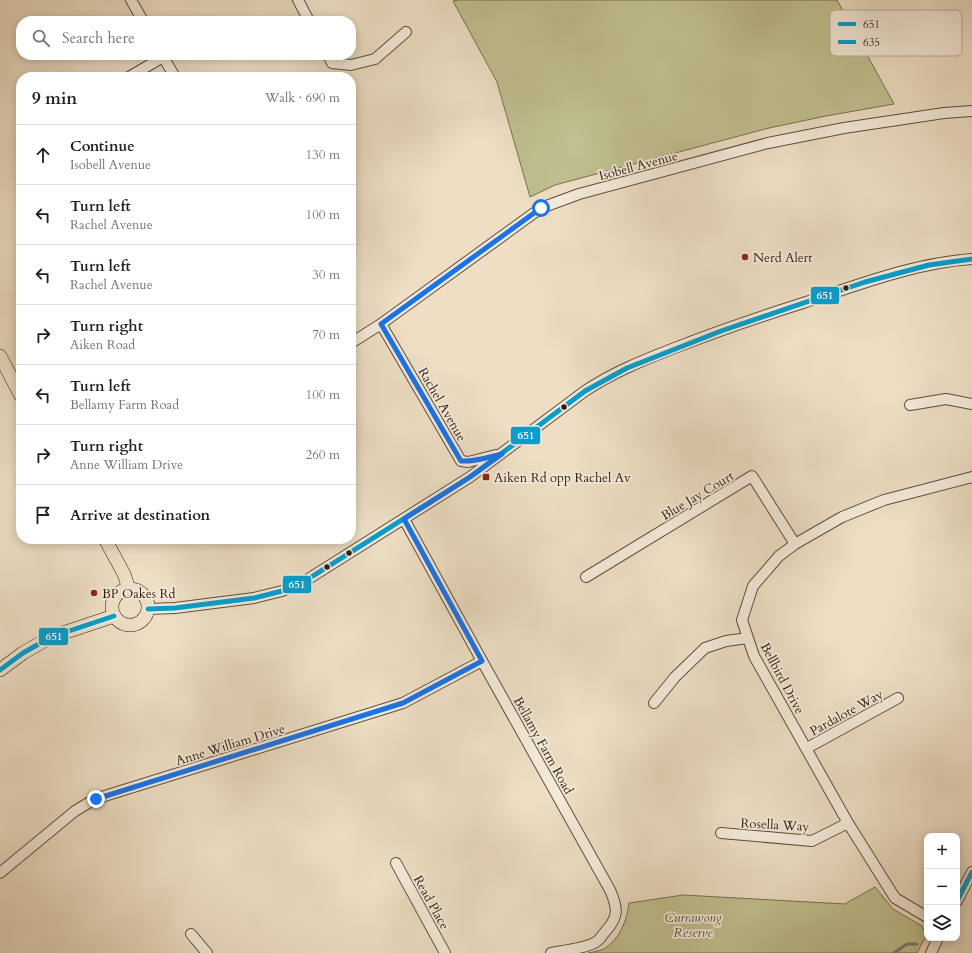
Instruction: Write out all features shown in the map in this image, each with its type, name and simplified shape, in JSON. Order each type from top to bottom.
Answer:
[{"type":"main road","points":[[0,356],[16,386]]},
{"type":"main road","points":[[108,544],[124,574],[129,589]]},
{"type":"main road","points":[[129,589],[136,590],[144,596],[148,603],[146,616],[142,621],[130,625],[118,621],[114,616],[112,608],[117,595],[122,591],[129,589]]},
{"type":"main road","points":[[0,670],[23,653],[51,637],[114,616]]},
{"type":"street","points":[[131,0],[140,16]]},
{"type":"street","points":[[298,0],[307,16]]},
{"type":"street","points":[[330,60],[332,64],[351,66],[375,59],[406,32]]},
{"type":"street","points":[[138,72],[157,60]]},
{"type":"street","points":[[165,60],[172,72]]},
{"type":"street","name":"Isobell Avenue","points":[[356,340],[381,324],[541,208],[572,197],[768,143],[844,128],[944,113],[972,111]]},
{"type":"street","points":[[148,608],[175,608],[254,598],[282,591],[305,581],[470,477],[602,380],[645,360],[765,315],[886,276],[939,263],[972,259]]},
{"type":"street","name":"Rachel Avenue","points":[[381,324],[461,461],[473,461],[502,454]]},
{"type":"street","points":[[910,405],[946,399],[972,404]]},
{"type":"street","name":"Blue Jay Court","points":[[586,577],[752,476],[795,544]]},
{"type":"street","name":"Bellbird Drive","points":[[924,915],[895,898],[848,823],[754,656],[742,620],[753,586],[779,556],[795,544],[842,517],[884,500],[972,477]]},
{"type":"street","name":"Bellamy Farm Road","points":[[404,519],[610,890],[616,904],[616,914],[613,924],[596,942],[574,949],[550,953]]},
{"type":"street","points":[[654,703],[674,677],[705,648],[726,641],[748,638]]},
{"type":"street","name":"Anne William Drive","points":[[0,873],[75,811],[96,799],[403,703],[482,661]]},
{"type":"street","name":"Pardalote Way","points":[[806,748],[898,698]]},
{"type":"street","name":"Rosella Way","points":[[721,834],[812,841],[848,823]]},
{"type":"street","name":"Read Place","points":[[396,863],[445,953]]},
{"type":"street","points":[[960,895],[972,872]]},
{"type":"street","points":[[191,934],[207,953]]},
{"type":"street","points":[[931,953],[937,941]]},
{"type":"green space","points":[[837,0],[842,10],[830,10],[830,56],[868,56],[894,104],[769,128],[555,185],[530,197],[497,82],[453,1]]},
{"type":"green space","name":"Currawong Reserve","points":[[875,887],[893,909],[922,926],[924,931],[924,940],[917,953],[588,953],[604,949],[610,945],[622,929],[629,903],[683,895],[845,904]]},
{"type":"waterway","points":[[894,953],[907,944],[917,944]]},
{"type":"transit line","name":"651","points":[[148,609],[175,608],[254,598],[282,591],[305,581],[470,477],[585,391],[627,368],[721,331],[865,282],[929,265],[972,259]]},
{"type":"transit line","name":"651","points":[[0,670],[23,653],[51,637],[114,616]]},
{"type":"transit line","name":"635","points":[[960,895],[972,872]]},
{"type":"place","name":"Nerd Alert","points":[[745,257]]},
{"type":"place","name":"Aiken Rd opp Rachel Av","points":[[486,477]]},
{"type":"place","name":"BP Oakes Rd","points":[[94,593]]},
{"type":"route","points":[[96,799],[403,703],[482,661],[404,519],[470,477],[502,454],[468,462],[461,461],[381,324],[541,208]]}]
